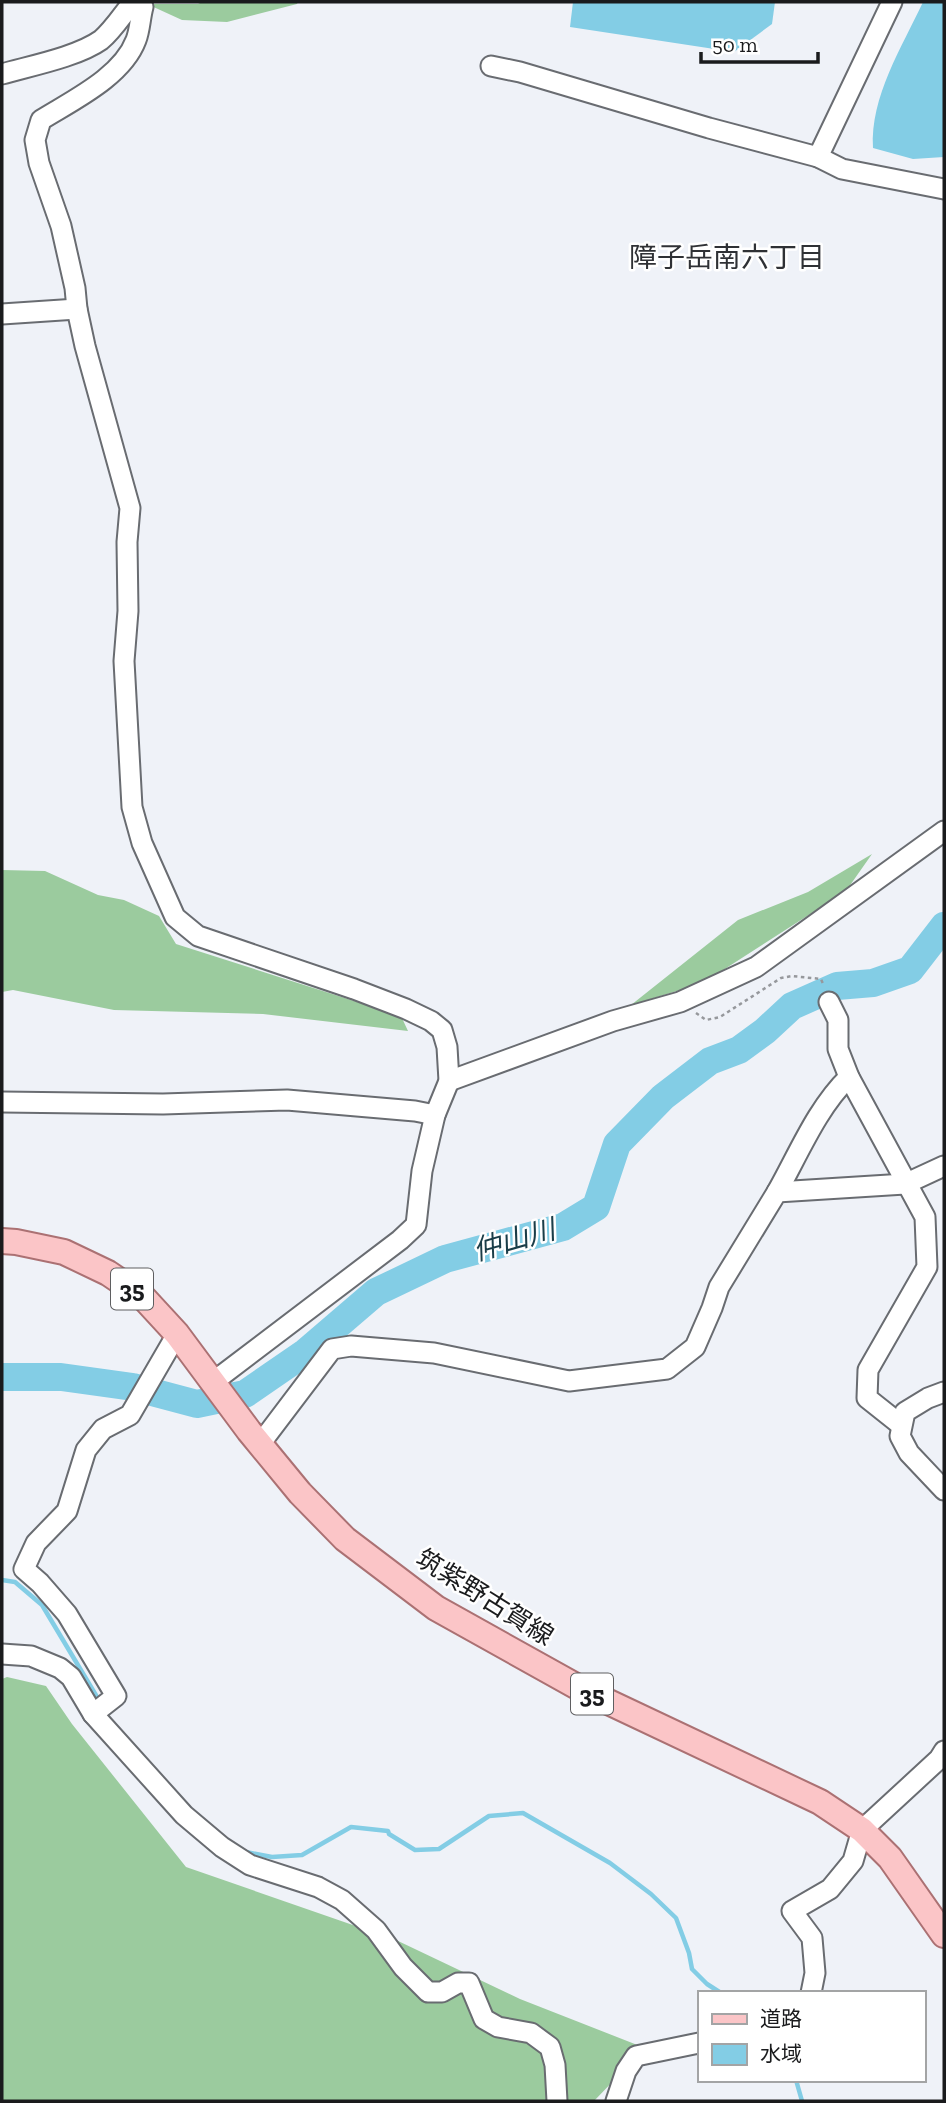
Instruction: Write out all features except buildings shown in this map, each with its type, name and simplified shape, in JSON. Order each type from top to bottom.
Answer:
[{"type":"main road","name":"筑紫野古賀線","points":[[2,1241],[64,1252],[108,1273],[142,1296],[177,1334],[254,1438],[300,1493],[345,1539],[436,1608],[583,1690],[820,1802],[862,1830],[890,1858],[944,1935]]},
{"type":"street","points":[[2,74],[48,62],[92,46],[104,38],[133,2],[143,7],[136,41],[121,66],[97,85],[41,120],[35,140],[39,163],[61,226],[77,309],[130,508],[124,661],[132,807],[142,843],[175,917],[198,936],[407,1009],[442,1030],[447,1047],[449,1081],[435,1115],[422,1171],[416,1224],[218,1389]]},
{"type":"street","points":[[818,157],[892,2]]},
{"type":"street","points":[[491,66],[818,157],[842,169],[944,189]]},
{"type":"street","points":[[2,314],[77,309]]},
{"type":"street","points":[[449,1081],[613,1021],[686,999],[756,967],[944,831]]},
{"type":"street","points":[[829,1002],[838,1020],[838,1049],[849,1077],[925,1217],[927,1267],[868,1370],[867,1398],[901,1426]]},
{"type":"street","points":[[254,1438],[332,1349],[351,1346],[434,1353],[569,1381],[667,1369],[695,1347],[719,1287],[778,1192],[820,1113],[849,1077]]},
{"type":"street","points":[[2,1102],[163,1104],[287,1100],[435,1115]]},
{"type":"street","points":[[778,1192],[905,1184],[944,1166]]},
{"type":"street","points":[[93,1714],[116,1696],[67,1614],[24,1569],[36,1543],[67,1511],[86,1450],[103,1429],[130,1415],[177,1334]]},
{"type":"street","points":[[944,1392],[905,1412],[900,1436],[909,1453],[944,1490]]},
{"type":"street","points":[[2,1654],[31,1656],[60,1668],[71,1677],[93,1714],[184,1815],[222,1847],[250,1865],[317,1887],[342,1900],[376,1930],[403,1966],[428,1992],[442,1992],[458,1983],[469,1983],[484,2020],[498,2027],[531,2033],[550,2047],[555,2065],[557,2101]]},
{"type":"street","points":[[811,1991],[815,1973],[812,1938],[792,1911],[830,1889],[853,1861],[862,1830],[939,1759],[944,1751]]},
{"type":"street","points":[[616,2101],[626,2071],[636,2056],[698,2043]]},
{"type":"path","points":[[686,999],[696,1014],[706,1020],[720,1017],[780,978],[792,976],[821,979],[829,1002]]},
{"type":"green space","points":[[298,2],[227,22],[182,20],[147,4]]},
{"type":"green space","points":[[872,854],[846,891],[703,983],[631,1005],[738,920],[808,892]]},
{"type":"green space","points":[[2,870],[45,871],[98,895],[124,900],[159,916],[176,944],[401,1016],[408,1031],[263,1014],[114,1010],[13,990],[2,992]]},
{"type":"green space","points":[[7,1677],[46,1686],[72,1724],[186,1867],[396,1940],[520,1999],[645,2048],[594,2101],[2,2101],[2,1679]]},
{"type":"water","points":[[573,2],[775,2],[772,24],[734,52],[570,27]]},
{"type":"water","points":[[923,2],[944,2],[944,157],[913,159],[873,148],[873,129],[889,73]]},
{"type":"waterway","name":"仲山川","points":[[2,1377],[61,1377],[133,1387],[197,1404],[245,1394],[306,1352],[376,1292],[445,1259],[563,1227],[596,1207],[617,1144],[663,1097],[710,1061],[739,1050],[792,1006],[837,986],[873,983],[910,970],[944,926]]},
{"type":"waterway","points":[[2,1580],[15,1582],[42,1605],[100,1702]]},
{"type":"waterway","points":[[246,1852],[272,1857],[302,1855],[351,1827],[388,1831],[415,1850],[439,1849],[489,1816],[523,1813],[610,1863],[651,1894],[676,1918],[692,1969],[718,1991]]},
{"type":"waterway","points":[[797,2082],[802,2101]]},
{"type":"district","name":"障子岳南六丁目","points":[[727,257]]}]
